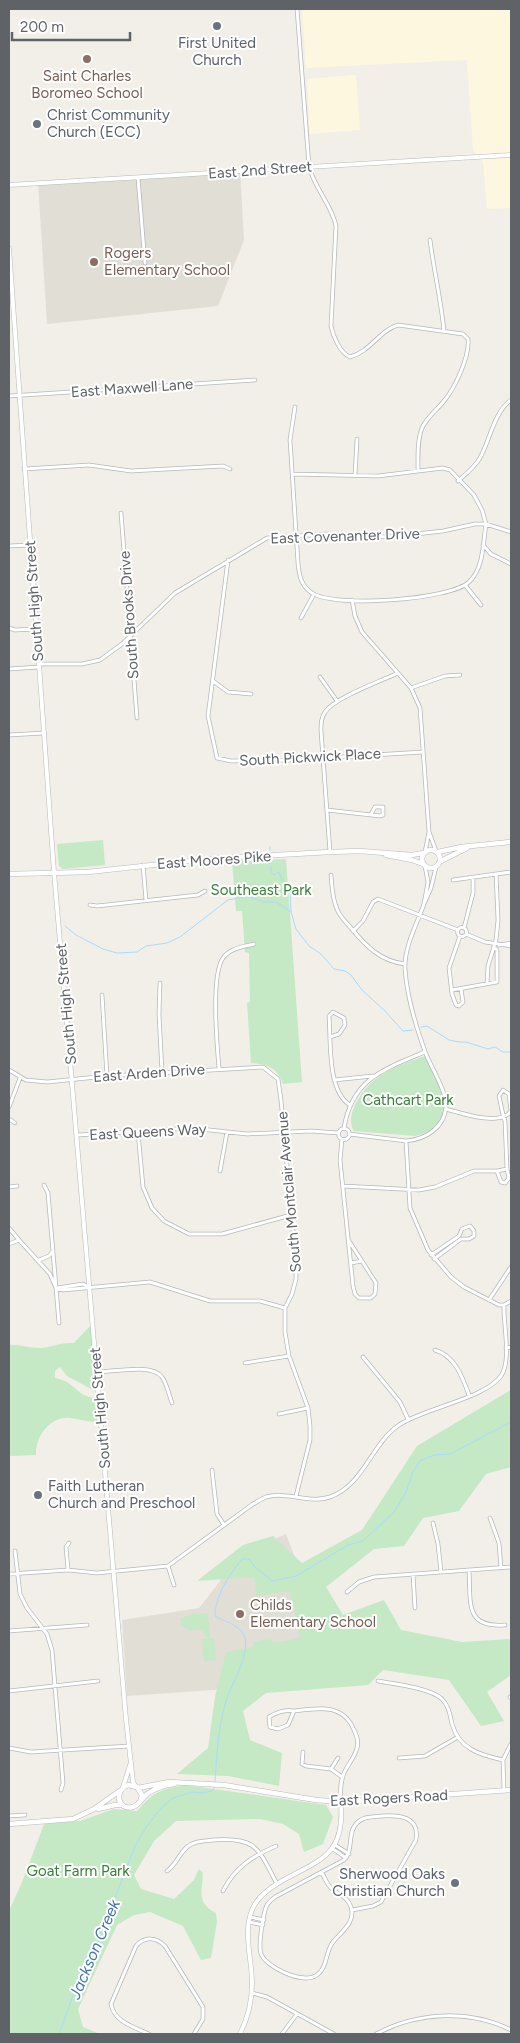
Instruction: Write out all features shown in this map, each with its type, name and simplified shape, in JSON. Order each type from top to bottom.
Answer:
[{"type":"main road","points":[[470,846],[441,861],[436,867],[430,868],[424,865],[422,858],[425,852],[431,849],[437,851],[470,846],[511,842]]},
{"type":"main road","points":[[437,851],[441,861]]},
{"type":"main road","name":"East Moores Pike","points":[[9,874],[88,872],[143,865],[330,852],[406,855],[425,852]]},
{"type":"main road","name":"East Moores Pike","points":[[375,853],[424,865]]},
{"type":"main road","name":"East Rogers Road","points":[[137,1787],[147,1787],[165,1782],[224,1785],[316,1800],[340,1802],[511,1790]]},
{"type":"main road","name":"East Rogers Road","points":[[140,1802],[149,1792],[177,1783]]},
{"type":"main road","points":[[9,1824],[73,1820],[94,1809],[122,1788],[131,1785],[137,1787],[142,1795],[140,1802],[131,1808],[115,1804],[94,1809]]},
{"type":"main road","points":[[122,1788],[119,1798],[124,1806]]},
{"type":"street","points":[[297,9],[311,176],[336,223],[331,326],[334,336],[343,352],[349,357],[356,356],[396,325],[409,325],[444,331],[465,336],[469,341],[461,370],[448,395],[426,422],[422,430],[419,438],[418,471]]},
{"type":"street","name":"East 2nd Street","points":[[9,185],[511,155]]},
{"type":"street","points":[[138,178],[145,263]]},
{"type":"street","points":[[430,240],[444,331]]},
{"type":"street","name":"South High Street","points":[[9,248],[11,301],[20,395],[54,872],[129,1746],[133,1782],[137,1787]]},
{"type":"street","name":"East Maxwell Lane","points":[[9,396],[255,380]]},
{"type":"street","points":[[458,481],[480,458],[498,417],[511,400]]},
{"type":"street","points":[[292,474],[378,476],[446,468],[476,497],[486,524],[477,571],[465,585],[450,592],[392,600],[325,598],[314,594],[304,585],[300,576],[292,474],[290,434],[295,407]]},
{"type":"street","points":[[355,476],[356,439]]},
{"type":"street","points":[[24,469],[89,465],[126,471],[222,466],[230,469]]},
{"type":"street","name":"South Brooks Drive","points":[[121,512],[137,718]]},
{"type":"street","name":"East Covenanter Drive","points":[[9,669],[95,662],[112,652],[175,593],[267,538],[332,534],[390,537],[443,531],[475,524],[486,524],[511,532]]},
{"type":"street","points":[[9,546],[30,545]]},
{"type":"street","points":[[483,545],[491,554],[511,564]]},
{"type":"street","name":"South Pickwick Place","points":[[228,560],[208,721],[217,758],[250,761],[424,752]]},
{"type":"street","points":[[465,585],[481,605]]},
{"type":"street","points":[[301,618],[314,594]]},
{"type":"street","points":[[352,600],[362,632],[411,688],[420,712],[429,832],[425,852]]},
{"type":"street","points":[[9,628],[16,630],[36,629]]},
{"type":"street","points":[[330,852],[322,719],[328,709],[337,701],[398,673]]},
{"type":"street","points":[[411,688],[445,676],[460,675]]},
{"type":"street","points":[[320,677],[337,701]]},
{"type":"street","points":[[212,680],[228,692],[251,694]]},
{"type":"street","points":[[9,735],[44,733]]},
{"type":"street","points":[[327,810],[371,814]]},
{"type":"street","points":[[429,832],[437,851]]},
{"type":"street","points":[[143,865],[146,900]]},
{"type":"street","points":[[424,865],[428,882],[424,904]]},
{"type":"street","points":[[344,1128],[349,1134],[406,1141],[425,1137],[434,1131],[440,1124],[446,1109],[445,1096],[426,1052],[409,1002],[405,964],[406,952],[431,888],[436,867]]},
{"type":"street","points":[[453,880],[511,872]]},
{"type":"street","points":[[452,990],[497,982],[496,945],[498,920],[496,874]]},
{"type":"street","points":[[331,875],[333,897],[337,910],[353,930],[376,954],[405,964]]},
{"type":"street","points":[[466,934],[464,928],[473,893],[473,878]]},
{"type":"street","points":[[90,905],[97,906],[198,895],[205,891]]},
{"type":"street","points":[[353,930],[363,921],[375,900],[383,900],[458,930],[464,928]]},
{"type":"street","points":[[458,930],[460,936],[449,968],[454,1002],[459,1006],[463,1002],[462,989]]},
{"type":"street","points":[[460,936],[466,934],[496,945],[511,945]]},
{"type":"street","points":[[219,1068],[217,984],[220,965],[224,957],[231,950],[254,944]]},
{"type":"street","points":[[487,984],[488,966],[496,945]]},
{"type":"street","points":[[488,966],[497,966]]},
{"type":"street","points":[[160,982],[159,1014],[162,1072]]},
{"type":"street","points":[[102,995],[107,1076]]},
{"type":"street","points":[[330,1037],[340,1034],[346,1022],[344,1018],[333,1012],[329,1016],[330,1037],[334,1080],[342,1098],[350,1105]]},
{"type":"street","points":[[334,1080],[373,1076],[426,1052]]},
{"type":"street","name":"East Arden Drive","points":[[9,1070],[20,1078],[37,1082],[219,1068],[263,1067]]},
{"type":"street","name":"South Montclair Avenue","points":[[263,1067],[278,1079],[296,1279],[292,1294],[285,1308],[285,1332],[289,1356],[308,1408],[310,1440],[296,1496]]},
{"type":"street","points":[[349,1241],[376,1283],[375,1294],[371,1298],[359,1298],[355,1294],[342,1186],[340,1150],[342,1139],[338,1133],[344,1128],[350,1105],[373,1076]]},
{"type":"street","points":[[9,1108],[20,1078]]},
{"type":"street","points":[[358,1079],[364,1085]]},
{"type":"street","points":[[446,1109],[483,1118],[504,1116],[511,1111],[509,1094],[505,1090],[501,1092],[500,1096],[504,1116],[506,1129],[507,1170],[509,1178],[505,1183],[501,1182],[497,1171]]},
{"type":"street","points":[[9,1119],[15,1123]]},
{"type":"street","name":"East Queens Way","points":[[78,1136],[191,1128],[246,1134],[311,1131],[338,1133]]},
{"type":"street","points":[[138,1132],[142,1187],[152,1208],[164,1221],[189,1234],[222,1234],[291,1215]]},
{"type":"street","points":[[220,1171],[227,1132]]},
{"type":"street","points":[[342,1139],[348,1137],[349,1134]]},
{"type":"street","points":[[406,1141],[410,1208],[414,1222],[432,1257],[450,1277],[464,1287],[500,1305],[511,1301]]},
{"type":"street","points":[[342,1186],[408,1190],[435,1187],[474,1171],[507,1170]]},
{"type":"street","points":[[44,1185],[48,1193],[59,1323]]},
{"type":"street","points":[[9,1187],[17,1186]]},
{"type":"street","points":[[432,1257],[452,1244],[474,1236],[474,1231],[470,1226],[466,1226],[452,1244]]},
{"type":"street","points":[[9,1228],[50,1274],[56,1288]]},
{"type":"street","points":[[460,1234],[464,1239]]},
{"type":"street","points":[[9,1244],[19,1240]]},
{"type":"street","points":[[38,1260],[43,1260],[52,1252]]},
{"type":"street","points":[[351,1263],[362,1261]]},
{"type":"street","points":[[489,1300],[511,1267]]},
{"type":"street","points":[[56,1288],[63,1290],[150,1282],[210,1301],[260,1301],[285,1308]]},
{"type":"street","points":[[500,1305],[504,1318]]},
{"type":"street","points":[[9,1574],[68,1570],[97,1573],[168,1566],[265,1497],[277,1495],[317,1499],[339,1494],[355,1479],[380,1441],[392,1430],[408,1419],[484,1389],[501,1377],[507,1360],[504,1305]]},
{"type":"street","points":[[506,1348],[511,1347]]},
{"type":"street","points":[[435,1350],[451,1358],[469,1395]]},
{"type":"street","points":[[245,1363],[289,1356]]},
{"type":"street","points":[[363,1357],[400,1402],[408,1419]]},
{"type":"street","points":[[97,1372],[148,1369],[158,1372],[164,1379],[172,1403]]},
{"type":"street","points":[[279,1414],[308,1408]]},
{"type":"street","points":[[212,1470],[217,1514],[224,1525]]},
{"type":"street","points":[[490,1518],[499,1543],[501,1568]]},
{"type":"street","points":[[433,1522],[441,1572]]},
{"type":"street","points":[[68,1570],[66,1547],[69,1543]]},
{"type":"street","points":[[15,1550],[16,1574],[20,1594],[27,1608],[47,1634],[52,1650],[63,1783],[61,1790]]},
{"type":"street","points":[[168,1566],[174,1585]]},
{"type":"street","points":[[347,1592],[369,1578],[511,1568]]},
{"type":"street","points":[[469,1570],[472,1610],[475,1617],[485,1625],[505,1625]]},
{"type":"street","points":[[413,1574],[415,1608]]},
{"type":"street","points":[[9,1630],[87,1625]]},
{"type":"street","points":[[9,1691],[98,1681]]},
{"type":"street","points":[[378,1681],[429,1692],[438,1696],[448,1708],[458,1737],[473,1751],[503,1760]]},
{"type":"street","points":[[240,2034],[249,2009],[252,1993],[249,1920],[260,1897],[277,1884],[321,1860],[334,1847],[342,1825],[340,1802],[342,1777],[355,1754],[358,1744],[357,1736],[350,1722],[345,1715],[336,1711],[311,1709],[294,1711],[286,1709],[269,1718],[270,1727],[278,1728],[288,1725],[294,1711]]},
{"type":"street","points":[[399,1758],[425,1756],[458,1737]]},
{"type":"street","points":[[504,1791],[503,1760],[511,1744]]},
{"type":"street","points":[[9,1748],[31,1752],[129,1746]]},
{"type":"street","points":[[303,1752],[302,1764],[331,1769],[342,1777]]},
{"type":"street","points":[[331,1769],[338,1758]]},
{"type":"street","name":"South High Street","points":[[122,1788],[131,1760]]},
{"type":"street","points":[[9,1816],[25,1815]]},
{"type":"street","points":[[322,1873],[330,1887],[347,1900],[352,1910],[350,1922],[330,1946],[322,1970],[316,1976],[306,1980],[295,1977],[264,1959],[260,1947],[266,1910],[271,1900],[346,1858],[349,1854],[354,1828],[363,1819],[401,1816],[409,1820],[416,1830],[415,1844],[383,1900],[373,1906],[352,1910]]},
{"type":"street","points":[[168,1871],[173,1867],[185,1848],[197,1842],[238,1840],[248,1843],[261,1853],[277,1884]]},
{"type":"street","points":[[223,1891],[230,1877],[239,1867],[276,1846]]},
{"type":"street","points":[[334,1847],[349,1854]]},
{"type":"street","points":[[334,1847],[346,1858]]},
{"type":"street","points":[[249,1920],[264,1920]]},
{"type":"street","points":[[249,1920],[263,1925]]},
{"type":"street","points":[[149,2034],[118,2018],[113,2012],[111,2004],[136,1946],[142,1940],[150,1938],[158,1940],[165,1946],[203,2007],[203,2018],[197,2033]]},
{"type":"street","points":[[252,1993],[267,1997],[334,2034]]},
{"type":"street","points":[[282,2034],[297,2014]]},
{"type":"street","points":[[376,2034],[412,2020],[454,2016],[476,2017],[511,2029]]},
{"type":"shaded area","points":[[302,9],[511,9],[511,208],[487,209],[483,162],[473,150],[467,60],[306,68]]},
{"type":"shaded area","points":[[356,75],[360,130],[310,134],[307,79]]},
{"type":"shaded area","points":[[240,170],[244,240],[218,306],[47,324],[38,183]]},
{"type":"shaded area","name":"Childs Elementary School","points":[[286,1534],[342,1681],[127,1696],[122,1620],[199,1608],[242,1553]]},
{"type":"green space","points":[[103,840],[105,865],[63,869],[59,866],[57,844]]},
{"type":"green space","name":"Southeast Park","points":[[286,859],[302,1082],[283,1084],[278,1074],[271,1068],[262,1064],[251,1063],[247,1003],[250,1002],[249,953],[245,952],[242,911],[236,911],[232,861]]},
{"type":"green space","name":"Cathcart Park","points":[[425,1056],[441,1091],[444,1103],[444,1113],[440,1123],[430,1130],[415,1136],[354,1131],[351,1122],[352,1112],[361,1094],[368,1086],[393,1068]]},
{"type":"green space","points":[[91,1325],[95,1391],[67,1376],[60,1367],[55,1371],[55,1378],[66,1381],[80,1392],[95,1398],[98,1422],[70,1418],[56,1420],[41,1435],[36,1448],[36,1455],[9,1456],[9,1345],[38,1348],[74,1343]]},
{"type":"green space","points":[[511,1390],[511,1467],[486,1474],[459,1511],[423,1518],[404,1546],[374,1549],[326,1587],[343,1615],[384,1600],[401,1630],[462,1642],[511,1639],[511,1675],[487,1692],[504,1721],[481,1726],[449,1680],[383,1670],[368,1685],[266,1693],[243,1711],[250,1740],[282,1753],[279,1786],[228,1776],[177,1774],[208,1748],[215,1697],[226,1652],[254,1647],[253,1642],[271,1638],[273,1643],[300,1638],[290,1591],[256,1596],[254,1577],[197,1581],[243,1545],[273,1536],[302,1563],[362,1530],[417,1446]]},
{"type":"green space","points":[[208,1613],[210,1637],[205,1637],[203,1630],[195,1630],[194,1628],[191,1631],[181,1624],[180,1618],[192,1614]]},
{"type":"green space","points":[[214,1638],[216,1660],[204,1661],[202,1639]]},
{"type":"green space","name":"Goat Farm Park","points":[[185,1785],[326,1805],[333,1817],[323,1844],[304,1852],[299,1834],[283,1824],[260,1819],[176,1821],[154,1841],[134,1875],[141,1889],[174,1899],[194,1880],[199,1869],[203,1873],[201,1892],[203,1901],[205,1905],[216,1913],[217,1922],[211,1958],[201,1960],[183,1926],[150,1912],[134,1915],[117,1925],[78,2009],[83,2027],[100,2034],[9,2034],[9,1911],[44,1824],[80,1821],[114,1809],[137,1811],[148,1799],[158,1792]]},
{"type":"waterway","points":[[271,867],[271,872],[274,875],[279,872],[282,880],[290,889],[291,912],[296,929],[309,946],[321,954],[334,969],[345,971],[351,975],[362,990],[403,1031],[413,1030]]},
{"type":"waterway","points":[[65,926],[76,935],[103,949],[117,953],[137,952],[146,946],[167,943],[180,937],[228,900],[247,896],[263,902],[276,902],[291,912]]},
{"type":"waterway","points":[[421,1027],[427,1026],[449,1040],[466,1042],[488,1049],[495,1047],[503,1052],[511,1052]]},
{"type":"waterway","name":"Jackson Creek","points":[[215,1782],[218,1741],[223,1711],[240,1668],[246,1642],[244,1635],[238,1628],[215,1616],[220,1593],[242,1559],[249,1559],[254,1566],[272,1581],[296,1576],[348,1545],[363,1541],[394,1512],[406,1492],[413,1472],[420,1461],[434,1455],[450,1454],[511,1422]]},
{"type":"waterway","name":"Jackson Creek","points":[[59,2034],[79,1979],[97,1944],[135,1846],[147,1826],[161,1808],[173,1798],[192,1792],[212,1791],[215,1786]]},
{"type":"place","name":"First United Church","points":[[217,26]]},
{"type":"place","name":"Saint Charles Boromeo School","points":[[87,59]]},
{"type":"place","name":"Christ Community Church (ECC)","points":[[37,124]]},
{"type":"place","name":"Rogers Elementary School","points":[[94,262]]},
{"type":"place","name":"Faith Lutheran Church and Preschool","points":[[38,1495]]},
{"type":"place","name":"Childs Elementary School","points":[[240,1614]]},
{"type":"place","name":"Sherwood Oaks Christian Church","points":[[455,1883]]}]
